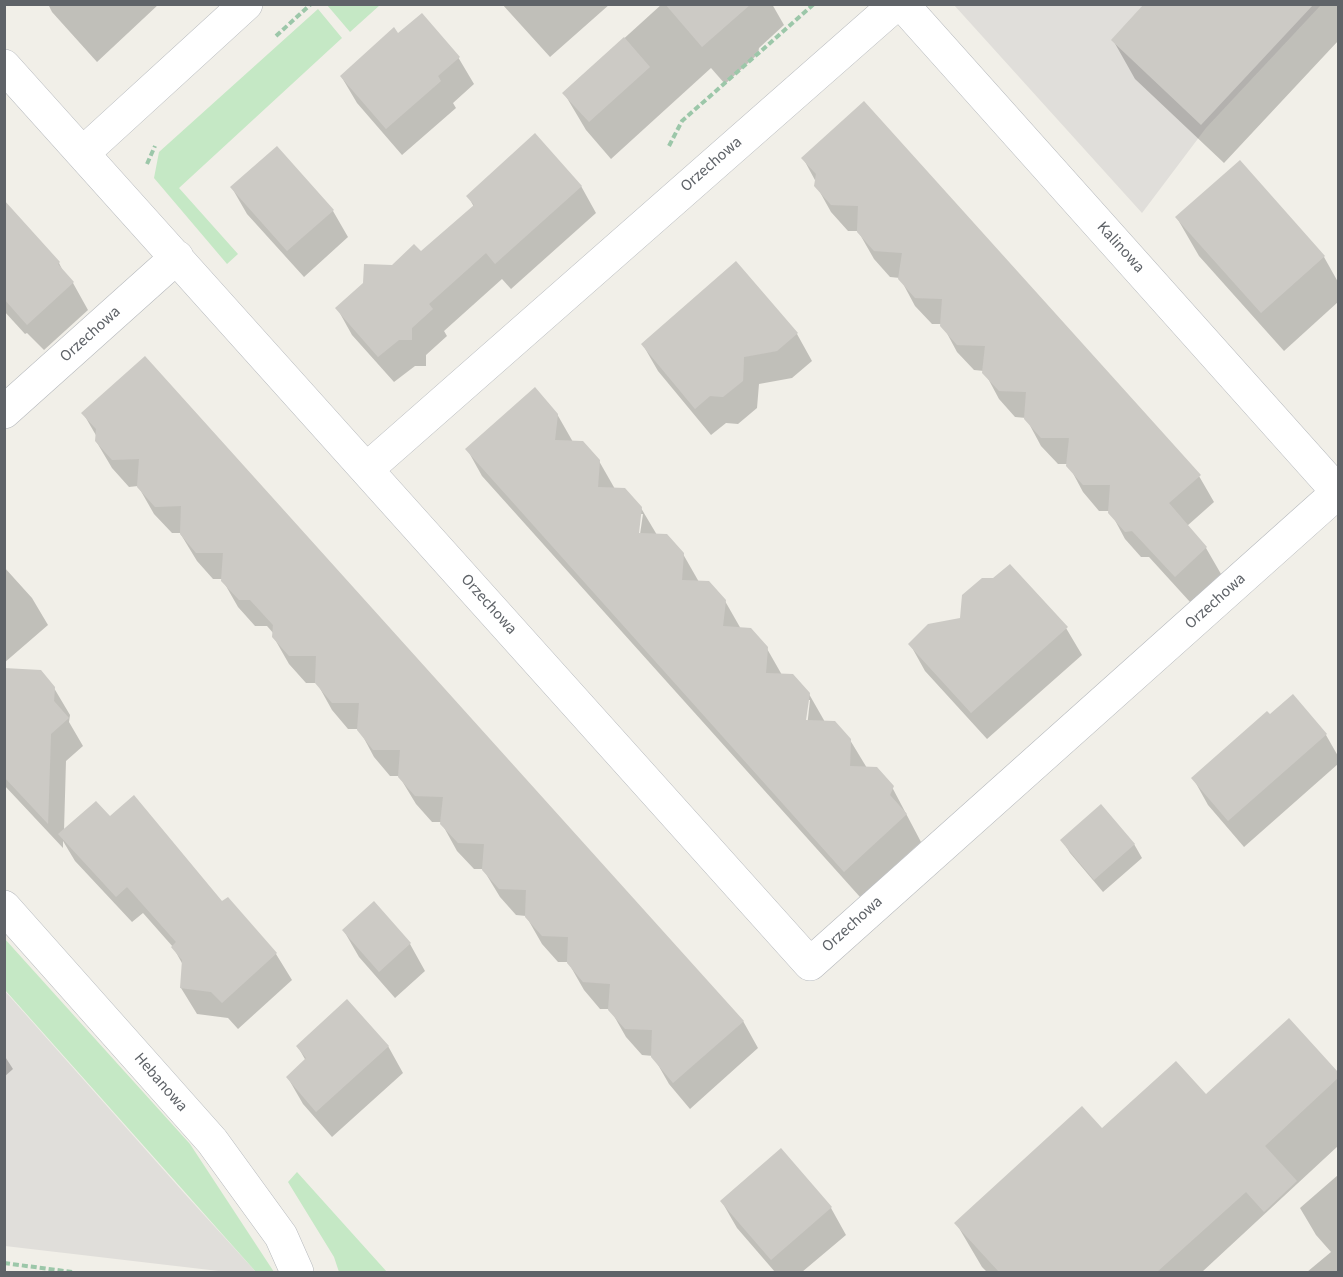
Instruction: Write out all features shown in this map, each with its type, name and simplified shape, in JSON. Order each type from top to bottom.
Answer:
[{"type":"street","points":[[83,153],[246,4]]},
{"type":"street","name":"Orzechowa","points":[[367,469],[896,4]]},
{"type":"street","name":"Kalinowa","points":[[902,4],[1338,492]]},
{"type":"street","name":"Orzechowa","points":[[4,66],[810,964],[1338,492]]},
{"type":"street","name":"Orzechowa","points":[[4,412],[177,257]]},
{"type":"street","name":"Hebanowa","points":[[4,906],[212,1141],[281,1236],[297,1272]]},
{"type":"path","points":[[276,36],[310,4]]},
{"type":"path","points":[[668,148],[682,121],[814,4]]},
{"type":"path","points":[[147,165],[153,148],[162,140]]},
{"type":"path","points":[[4,1263],[72,1272]]},
{"type":"shaded area","points":[[954,5],[1321,5],[1206,128],[1142,213]]},
{"type":"shaded area","points":[[4,990],[256,1272],[227,1272],[5,1246]]},
{"type":"green space","points":[[327,5],[380,5],[350,32]]},
{"type":"green space","points":[[318,9],[342,38],[179,188],[238,254],[227,264],[154,178],[159,152]]},
{"type":"green space","points":[[4,938],[190,1144],[274,1272],[256,1272],[5,990]]},
{"type":"green space","points":[[297,1172],[387,1272],[339,1272],[334,1257],[288,1182]]},
{"type":"building","points":[[665,4],[751,4],[702,47]]},
{"type":"building","points":[[1144,4],[1314,4],[1201,125],[1111,40]]},
{"type":"building","points":[[422,13],[460,57],[438,76],[441,81],[386,129],[340,76],[394,27],[398,33]]},
{"type":"building","points":[[624,37],[650,67],[589,122],[562,93]]},
{"type":"building","points":[[864,101],[1201,475],[1169,503],[1207,547],[1175,577],[1132,531],[1125,532],[1108,513],[1110,485],[1083,485],[1066,466],[1069,438],[1041,438],[1024,419],[1026,392],[999,391],[982,373],[985,346],[957,345],[940,326],[942,299],[915,298],[898,279],[902,253],[874,251],[857,232],[858,206],[831,205],[814,186],[816,174],[801,158]]},
{"type":"building","points":[[535,133],[582,186],[495,264],[486,253],[429,304],[433,309],[412,328],[412,340],[399,340],[378,357],[335,308],[363,283],[364,264],[392,265],[414,244],[421,251],[474,205],[466,196]]},
{"type":"building","points":[[277,146],[334,210],[287,251],[230,187]]},
{"type":"building","points":[[1240,160],[1325,256],[1261,313],[1175,217]]},
{"type":"building","points":[[4,200],[60,262],[58,264],[74,282],[27,325],[4,299]]},
{"type":"building","points":[[736,261],[798,333],[777,351],[744,357],[743,381],[723,397],[710,396],[695,409],[641,344]]},
{"type":"building","points":[[145,356],[744,1021],[673,1083],[651,1057],[652,1030],[625,1029],[608,1010],[610,984],[583,982],[567,963],[568,937],[542,936],[525,917],[526,890],[499,889],[482,870],[484,844],[458,843],[440,824],[443,797],[415,796],[398,777],[400,750],[373,750],[357,730],[359,703],[332,703],[315,683],[316,656],[289,656],[272,637],[273,625],[250,600],[239,600],[221,581],[223,553],[196,553],[180,534],[181,506],[155,507],[137,487],[139,459],[112,460],[95,441],[96,429],[81,413]]},
{"type":"building","points":[[535,387],[558,414],[555,440],[583,441],[600,460],[598,487],[625,488],[642,507],[639,533],[667,534],[684,553],[682,580],[709,581],[726,600],[723,626],[751,628],[768,647],[766,673],[793,674],[810,693],[806,720],[835,721],[851,739],[850,766],[877,767],[894,786],[890,795],[907,814],[844,872],[465,449]]},
{"type":"building","points":[[1010,564],[1068,627],[971,713],[908,644],[928,624],[960,618],[962,595],[982,578],[993,578]]},
{"type":"building","points":[[4,668],[41,670],[55,687],[54,701],[69,718],[51,734],[48,824],[4,777]]},
{"type":"building","points":[[1293,694],[1327,734],[1228,821],[1191,778],[1267,711],[1270,714]]},
{"type":"building","points":[[134,795],[222,901],[228,897],[277,953],[222,1003],[211,992],[180,988],[182,960],[171,947],[176,942],[127,887],[116,897],[58,834],[96,801],[110,816]]},
{"type":"building","points":[[1101,804],[1135,844],[1094,880],[1060,840]]},
{"type":"building","points":[[374,901],[411,943],[379,972],[342,930]]},
{"type":"building","points":[[347,999],[389,1046],[316,1112],[286,1077],[306,1058],[296,1046]]},
{"type":"building","points":[[1289,1018],[1338,1072],[1338,1078],[1265,1146],[1297,1181],[1264,1212],[1246,1192],[1157,1272],[999,1272],[954,1223],[1082,1106],[1102,1128],[1176,1061],[1206,1094]]},
{"type":"building","points":[[781,1148],[832,1207],[771,1260],[720,1201]]}]
